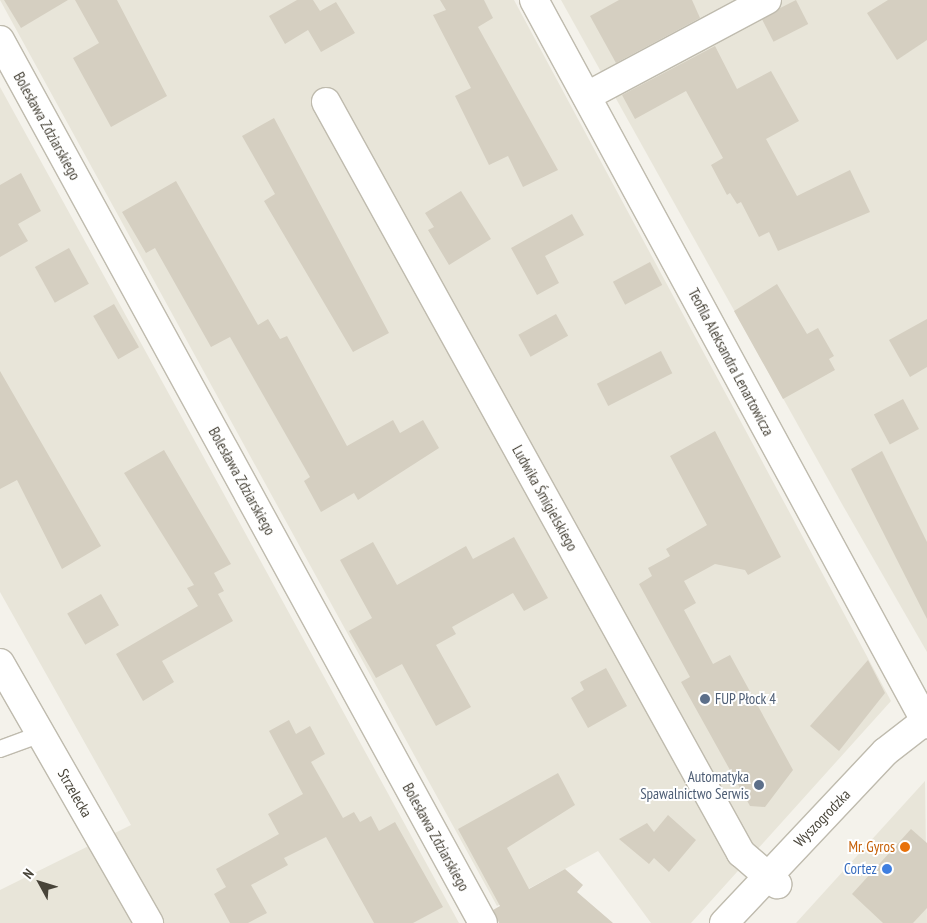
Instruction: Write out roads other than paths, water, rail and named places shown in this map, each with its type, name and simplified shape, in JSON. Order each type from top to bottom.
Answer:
[{"type":"street","name":"Teofila Aleksandra Lenartowicza","points":[[534,0],[926,721]]},
{"type":"street","points":[[587,96],[767,0]]},
{"type":"street","name":"Bolesława Zdziarskiego","points":[[0,40],[483,923]]},
{"type":"street","name":"Ludwika Śmigielskiego","points":[[326,102],[741,853],[772,880]]},
{"type":"street","name":"Strzelecka","points":[[0,662],[149,923]]},
{"type":"street","name":"Wyszogrodzka","points":[[724,923],[772,880],[886,752],[926,721]]},
{"type":"lane","points":[[0,750],[41,734]]},
{"type":"place","name":"FUP Płock 4","points":[[705,699]]},
{"type":"place","name":"Automatyka Spawalnictwo Serwis","points":[[759,785]]},
{"type":"place","name":"Mr. Gyros","points":[[905,847]]},
{"type":"place","name":"Cortez","points":[[887,869]]}]
